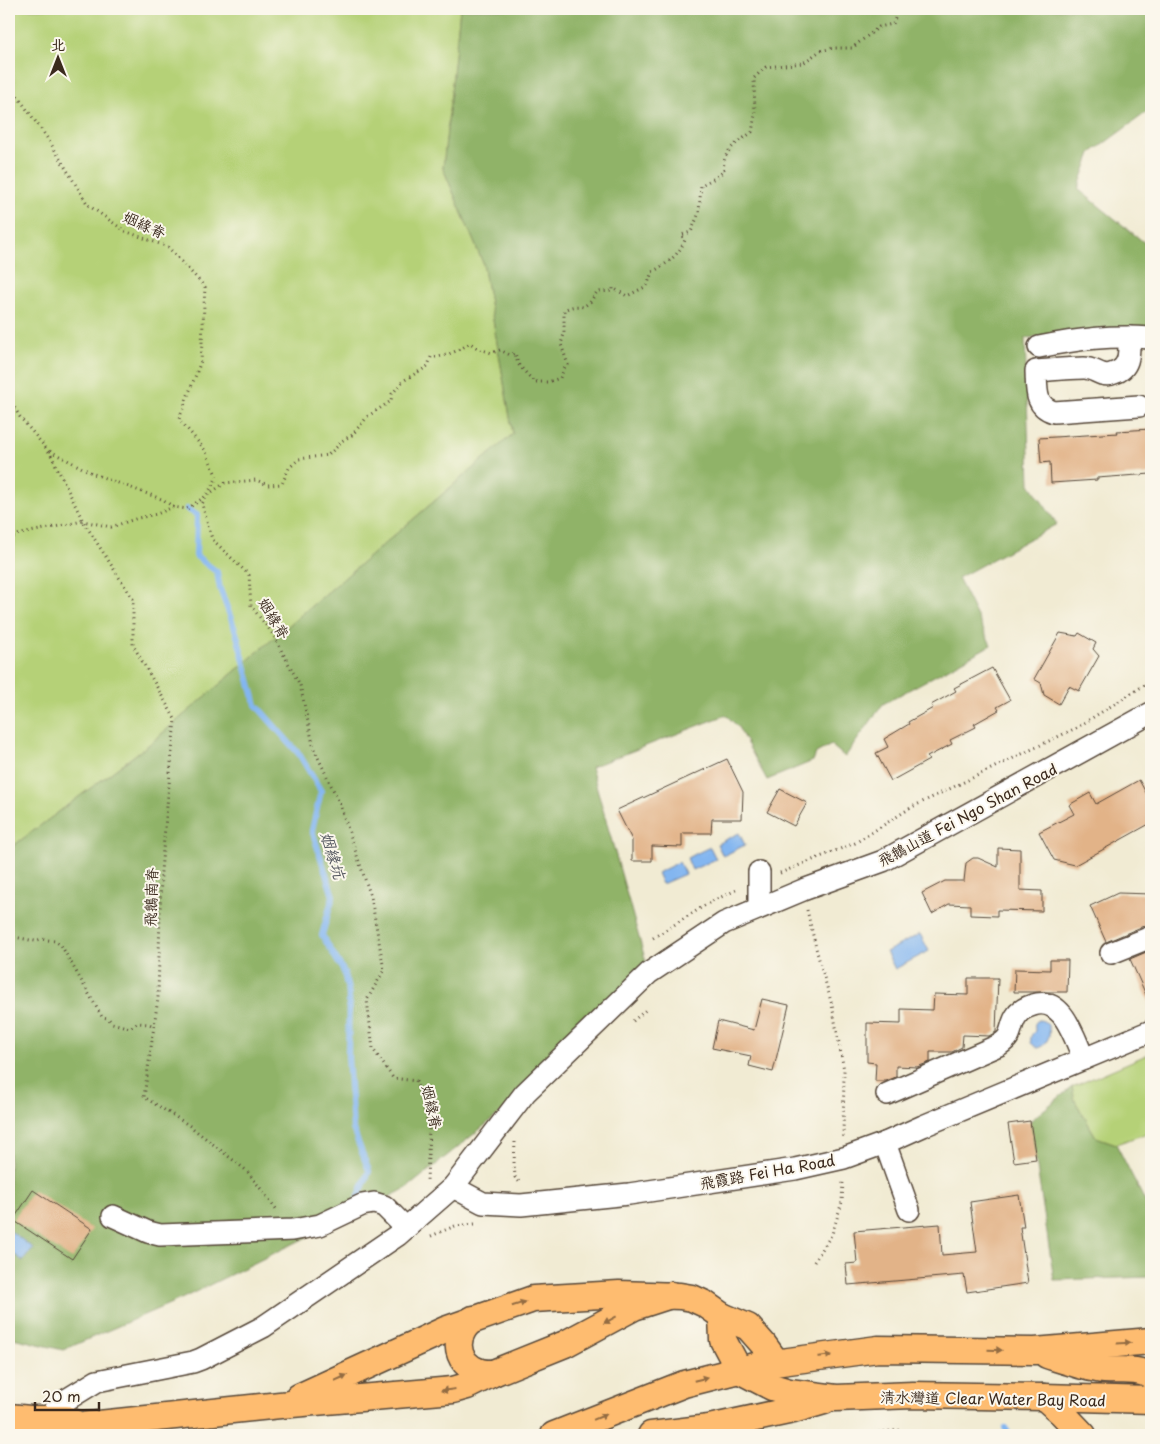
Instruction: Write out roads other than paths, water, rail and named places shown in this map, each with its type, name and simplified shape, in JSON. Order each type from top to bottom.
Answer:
[{"type":"main road","points":[[280,1405],[445,1330],[533,1299],[619,1294],[687,1296],[699,1300],[722,1316],[748,1328],[776,1362]]},
{"type":"main road","points":[[9,1417],[30,1419],[58,1429],[280,1405],[453,1390],[467,1386],[565,1344],[634,1307],[671,1295]]},
{"type":"main road","points":[[722,1316],[723,1340],[739,1370],[772,1387],[789,1392],[836,1398]]},
{"type":"main road","points":[[473,1319],[467,1324],[460,1335],[460,1355],[471,1369],[478,1372],[494,1373]]},
{"type":"main road","points":[[554,1435],[684,1384],[758,1364],[878,1349],[1034,1351],[1151,1341]]},
{"type":"main road","points":[[1034,1351],[1098,1370],[1128,1370],[1143,1372],[1151,1376]]},
{"type":"main road","name":"清水灣道 Clear Water Bay Road","points":[[836,1398],[913,1396],[1151,1400]]},
{"type":"main road","points":[[1044,1397],[1083,1435]]},
{"type":"main road","points":[[651,1435],[718,1426],[793,1410],[836,1398]]},
{"type":"street","points":[[1038,347],[1068,340],[1098,337],[1151,338]]},
{"type":"street","points":[[1129,337],[1128,361],[1124,368],[1117,373],[1102,374],[1085,368],[1036,371],[1038,398],[1046,410],[1054,412],[1139,406]]},
{"type":"street","name":"飛鵝山道 Fei Ngo Shan Road","points":[[58,1429],[58,1405],[97,1380],[193,1362],[263,1327],[398,1235],[415,1234],[428,1208],[453,1188],[525,1094],[649,973],[724,922],[758,907],[883,861],[1151,713]]},
{"type":"street","points":[[758,907],[759,876]]},
{"type":"street","points":[[1111,954],[1151,937]]},
{"type":"street","points":[[887,1094],[999,1045],[1008,1037],[1017,1015],[1026,1007],[1038,1003],[1050,1005],[1060,1011],[1067,1021],[1084,1058]]},
{"type":"street","name":"飛霞路 Fei Ha Road","points":[[453,1188],[484,1203],[521,1205],[629,1194],[795,1169],[844,1158],[885,1143],[1151,1031]]},
{"type":"street","points":[[885,1143],[909,1210]]},
{"type":"street","points":[[113,1216],[148,1232],[160,1235],[293,1230],[320,1225],[362,1205],[374,1203],[384,1206],[415,1234]]},
{"type":"water","points":[[739,833],[745,845],[723,856],[717,844]]},
{"type":"water","points":[[710,847],[716,859],[692,870],[687,858]]},
{"type":"water","points":[[679,862],[685,874],[662,884],[657,873]]},
{"type":"water","points":[[920,934],[929,951],[895,969],[886,952]]},
{"type":"water","points":[[1039,1020],[1044,1021],[1047,1025],[1049,1034],[1045,1043],[1037,1048],[1031,1043],[1031,1039],[1035,1031],[1035,1023]]},
{"type":"water","points":[[9,1230],[33,1248],[23,1261],[9,1250]]},
{"type":"waterway","name":"姻緣坑","points":[[187,509],[197,515],[196,556],[217,572],[220,589],[236,632],[256,705],[299,754],[321,791],[312,830],[333,896],[322,935],[344,972],[349,995],[348,1056],[353,1129],[369,1171],[356,1203]]},
{"type":"waterway","points":[[1005,1428],[1010,1435]]}]
